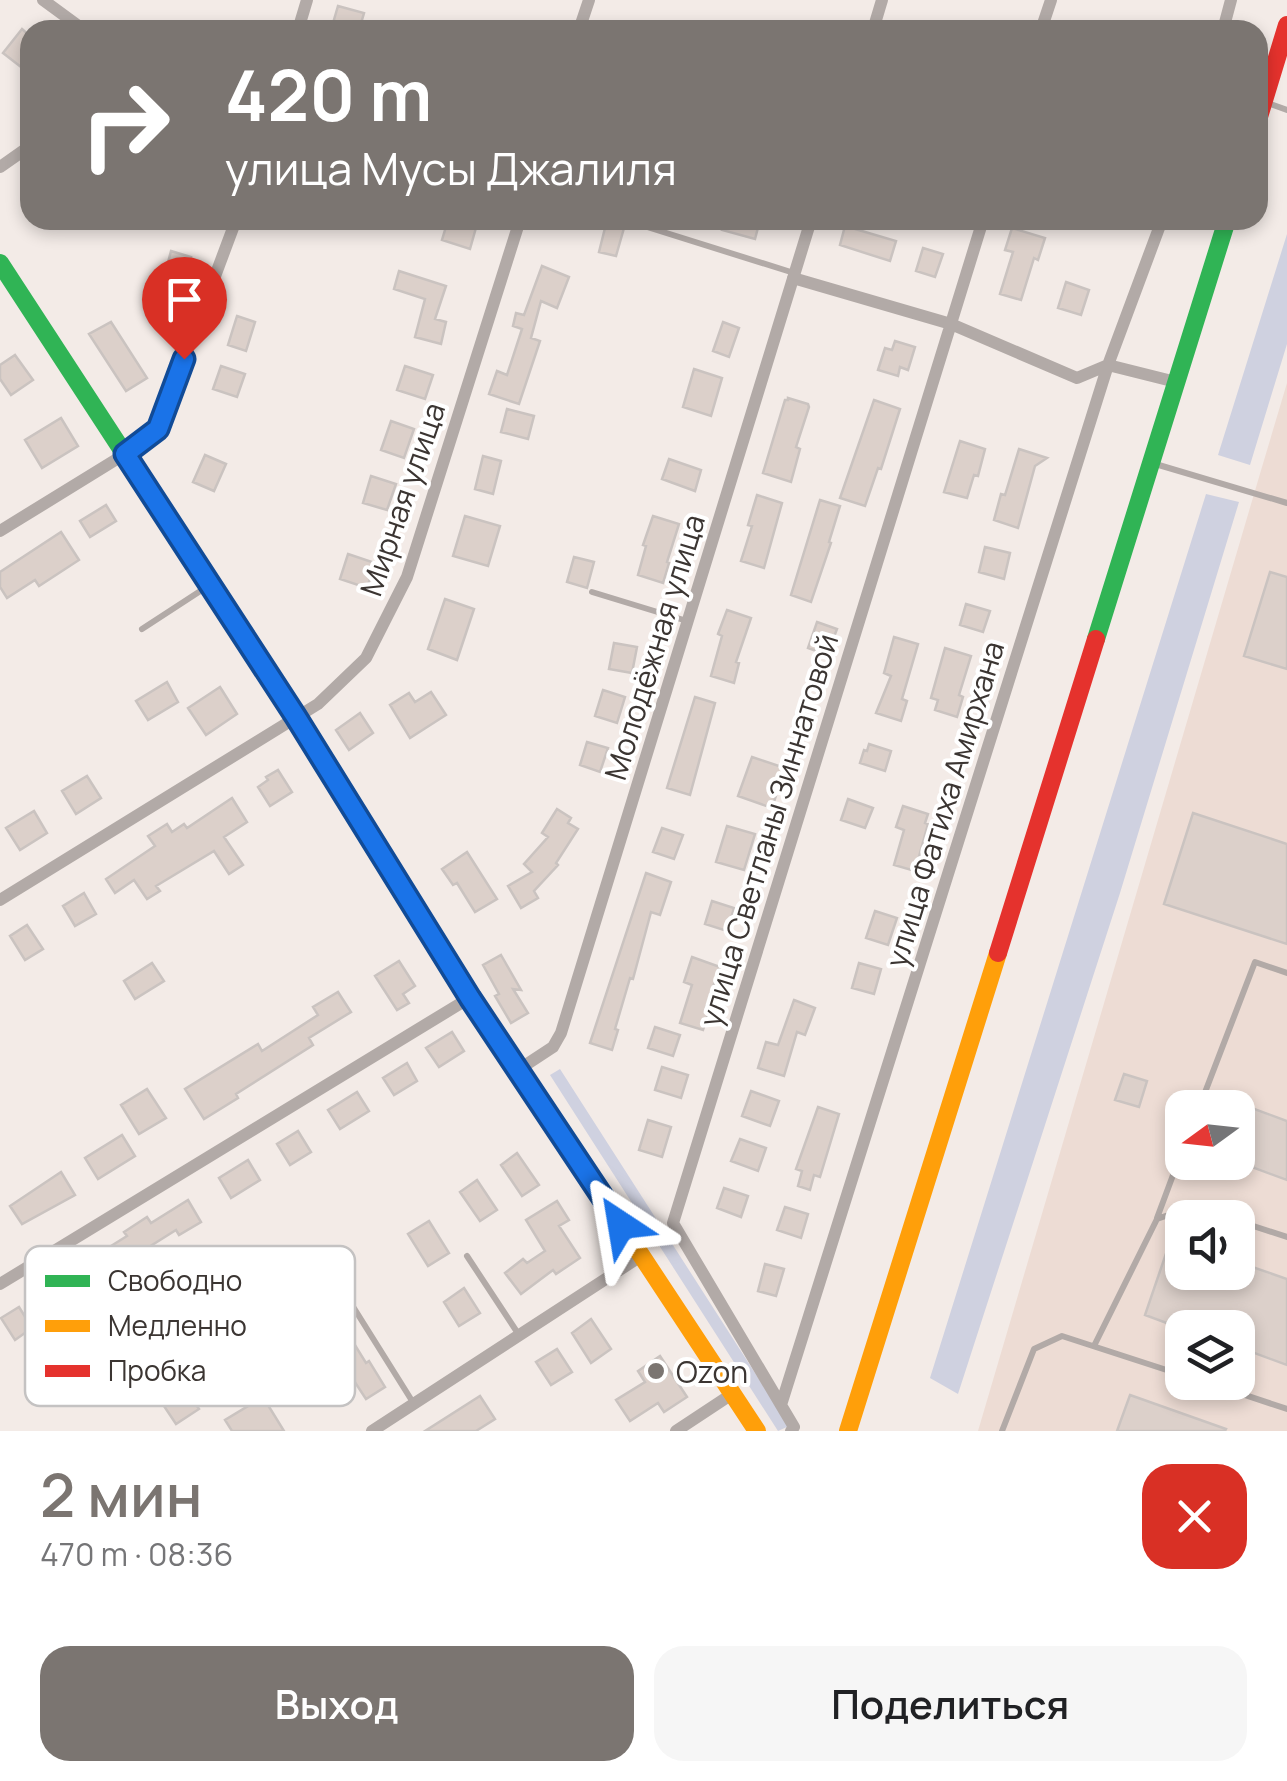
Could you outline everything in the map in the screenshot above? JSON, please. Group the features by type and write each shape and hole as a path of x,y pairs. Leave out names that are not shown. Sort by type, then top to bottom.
{"street":[{"path":"43,0 70,20"},
{"path":"1268,86 1287,25"},
{"path":"0,531 125,454 158,429 232,230"},
{"name":"Мирная улица","path":"0,900 318,704 366,658 407,577 517,230"},
{"name":"Молодёжная улица","path":"518,1070 553,1047 561,1033 809,230"},
{"name":"улица Светланы Зиннатовой","path":"791,1431 794,1427 673,1223 980,230"},
{"name":"улица Фатиха Амирхана","path":"781,1405 1108,365 1158,230"},
{"path":"848,1431 1223,230"},
{"path":"0,263 296,717 470,998 757,1431"},
{"path":"794,275 950,324 1077,378 1108,365 1176,382"},
{"path":"62,1246 470,998"},
{"path":"372,1431 641,1256"},
{"path":"0,1284 25,1269"},
{"path":"676,1431 732,1394"},
{"path":"738,1431 745,1412"}],"lane":[{"path":"656,230 794,275"},
{"path":"1151,463 1287,503"},
{"path":"142,628 210,585"},
{"path":"592,592 688,621"},
{"path":"1206,1090 1255,962 1287,972"},
{"path":"1094,1346 1171,1180"},
{"path":"1156,1219 1165,1216"},
{"path":"1255,1227 1287,1237"},
{"path":"467,1256 519,1335"},
{"path":"355,1311 414,1404"},
{"path":"1002,1431 1034,1350 1062,1336 1165,1369"},
{"path":"1255,1398 1287,1409"}],"shaded area":[{"path":"1287,234 1287,344 1250,465 1218,455"},
{"path":"1287,383 1287,1431 978,1431"},
{"path":"1206,494 1239,502 1120,893 958,1394 930,1378"},
{"path":"560,1069 789,1426 778,1431 550,1075"}],"building":[{"path":"338,6 364,13 362,20 334,20"},
{"path":"20,32 20,66 3,53"},
{"path":"445,230 475,230 470,249 442,240"},
{"path":"604,230 623,230 616,256 599,252"},
{"path":"722,230 757,230 755,239"},
{"path":"844,230 859,230 896,241 890,261 840,245"},
{"path":"1011,230 1045,238 1038,260 1034,258 1021,300 1000,294 1013,252 1005,250"},
{"path":"923,248 943,254 935,277 916,271"},
{"path":"171,251 191,257 186,272 181,270 173,298 152,291 159,268 166,270"},
{"path":"542,266 569,277 557,308 541,301 531,338 540,341 519,404 489,394 497,371 507,375 522,329 513,326 516,313 524,315"},
{"path":"399,271 446,286 435,319 446,322 441,344 415,337 425,299 394,289"},
{"path":"1066,282 1089,290 1081,315 1058,308"},
{"path":"237,316 255,322 246,351 228,345"},
{"path":"111,322 147,378 126,391 89,334"},
{"path":"723,322 739,328 729,357 713,351"},
{"path":"895,341 915,347 908,370 900,367 898,376 878,370 885,348 892,350"},
{"path":"15,355 33,380 11,395 0,379 0,365"},
{"path":"221,366 245,374 237,397 213,389"},
{"path":"405,366 433,375 425,399 397,390"},
{"path":"694,369 722,378 711,416 683,407"},
{"path":"788,398 809,407 796,447 800,449 791,482 763,473"},
{"path":"874,400 900,409 865,506 840,498"},
{"path":"507,409 534,416 528,439 501,432"},
{"path":"61,418 78,446 42,468 25,440"},
{"path":"391,421 414,429 404,458 381,450"},
{"path":"960,441 985,449 967,498 944,492"},
{"path":"1019,449 1047,458 1035,466 1018,528 994,520"},
{"path":"205,455 226,464 214,491 193,482"},
{"path":"483,456 501,461 493,494 475,489"},
{"path":"669,459 701,470 695,491 662,479"},
{"path":"371,476 396,484 387,510 363,503"},
{"path":"757,495 782,503 764,568 741,561"},
{"path":"820,500 840,506 811,602 791,595"},
{"path":"106,505 116,521 90,537 80,521"},
{"path":"465,516 500,526 488,566 453,556"},
{"path":"653,516 679,524 663,583 638,575"},
{"path":"61,532 79,560 39,586 35,580 7,598 0,587 0,572"},
{"path":"985,547 1010,553 1004,579 979,572"},
{"path":"348,554 375,563 367,588 340,579"},
{"path":"574,557 594,562 587,588 567,582"},
{"path":"1270,572 1287,577 1287,669 1244,656"},
{"path":"445,599 474,609 457,660 428,649"},
{"path":"966,604 990,611 983,632 960,625"},
{"path":"727,610 751,618 736,662 739,663 734,683 711,676 722,636 718,634"},
{"path":"817,622 837,629 827,655 808,648"},
{"path":"894,637 918,644 902,699 907,701 901,721 876,713 891,676 884,673"},
{"path":"614,643 637,647 632,673 609,669"},
{"path":"945,648 971,656 957,717 935,710 938,700 931,698"},
{"path":"167,682 178,702 148,720 136,701"},
{"path":"220,687 237,714 206,735 188,708"},
{"path":"603,690 625,697 617,723 595,716"},
{"path":"431,692 446,715 410,738 390,705 409,693 415,702"},
{"path":"695,697 715,703 690,795 667,788"},
{"path":"360,713 373,733 349,750 336,730"},
{"path":"587,742 608,748 600,772 580,765"},
{"path":"869,744 891,751 885,771 860,763"},
{"path":"752,757 785,768 772,808 738,796"},
{"path":"278,770 292,792 270,806 258,787"},
{"path":"87,776 101,798 76,814 62,791"},
{"path":"232,798 247,822 224,837 243,865 229,874 214,851 156,886 160,891 147,899 134,880 115,893 106,879 155,846 148,836 167,824 172,832 184,824 187,828"},
{"path":"848,799 873,808 865,828 841,820"},
{"path":"903,806 928,814 915,871 894,865 904,830 896,827"},
{"path":"557,809 571,818 568,823 578,829 558,865 534,891 538,898 521,908 508,886 532,872 524,864 548,837 542,833"},
{"path":"34,811 47,833 20,850 6,828"},
{"path":"1193,813 1287,844 1287,944 1164,904"},
{"path":"727,826 755,834 744,870 716,862"},
{"path":"662,828 683,835 674,859 653,852"},
{"path":"467,852 497,899 475,912 457,883 453,885 442,869"},
{"path":"646,873 671,882 660,915 651,912 612,1050 590,1043"},
{"path":"84,893 96,914 75,926 63,906"},
{"path":"712,901 734,908 727,931 705,924"},
{"path":"875,911 897,918 888,945 866,938"},
{"path":"27,925 43,949 25,960 10,936"},
{"path":"501,955 521,990 513,989 528,1013 511,1023 483,965"},
{"path":"692,957 720,967 705,1010 709,1011 703,1030 680,1023 692,985 684,982"},
{"path":"399,961 415,986 403,994 409,1003 397,1010 375,976"},
{"path":"152,963 164,981 135,999 124,981"},
{"path":"859,963 881,969 874,994 852,988"},
{"path":"338,992 351,1012 309,1038 313,1045 204,1119 185,1089 258,1044 262,1051 318,1015 313,1007"},
{"path":"794,1000 815,1008 805,1035 797,1032 784,1076 758,1068 766,1042 778,1045"},
{"path":"655,1027 680,1035 673,1056 648,1048"},
{"path":"452,1032 464,1051 439,1067 426,1048"},
{"path":"407,1063 417,1081 394,1095 383,1078"},
{"path":"662,1067 688,1075 681,1098 655,1090"},
{"path":"1124,1074 1147,1081 1139,1107 1115,1100"},
{"path":"147,1089 166,1118 139,1134 121,1105"},
{"path":"751,1091 779,1101 770,1126 742,1116"},
{"path":"357,1092 369,1111 340,1129 328,1110"},
{"path":"818,1107 839,1114 820,1177 814,1175 810,1190 798,1186 802,1171 796,1169"},
{"path":"1255,1109 1287,1121 1287,1180 1255,1168"},
{"path":"648,1120 671,1127 662,1157 639,1150"},
{"path":"298,1131 311,1152 290,1165 277,1144"},
{"path":"122,1135 135,1156 98,1179 85,1158"},
{"path":"740,1139 766,1148 758,1171 731,1161"},
{"path":"517,1153 539,1185 522,1196 501,1165"},
{"path":"248,1160 260,1180 231,1198 219,1178"},
{"path":"61,1172 75,1195 22,1224 10,1206"},
{"path":"477,1180 497,1210 480,1221 460,1192"},
{"path":"724,1188 748,1196 741,1217 717,1208"},
{"path":"188,1200 201,1222 179,1235 176,1230 151,1246 111,1246 147,1217 151,1223"},
{"path":"557,1201 569,1220 559,1226 580,1258 556,1274 553,1270 521,1294 505,1273 523,1259 527,1263 545,1251 526,1220"},
{"path":"785,1207 808,1214 801,1238 777,1230"},
{"path":"429,1221 449,1253 428,1266 408,1234"},
{"path":"1165,1257 1165,1290 1255,1290 1255,1268 1287,1279 1287,1365 1255,1353 1255,1310 1165,1310 1165,1322 1145,1315"},
{"path":"765,1264 784,1269 776,1296 758,1291"},
{"path":"464,1288 480,1313 459,1326 444,1302"},
{"path":"19,1307 25,1317 25,1333 15,1340 1,1318"},
{"path":"591,1319 611,1349 591,1363 572,1333"},
{"path":"355,1345 385,1387 366,1399 355,1382"},
{"path":"557,1349 572,1372 551,1385 536,1362"},
{"path":"660,1356 687,1397 664,1412 658,1403 630,1421 616,1400 645,1382 638,1371"},
{"path":"1130,1395 1226,1429 1117,1431"},
{"path":"480,1396 495,1419 476,1431 425,1431"},
{"path":"164,1406 197,1406 199,1409 176,1424"},
{"path":"248,1406 269,1406 284,1431 232,1431 225,1420"}],"traffic: fast":[{"path":"1096,639 1224,230"},
{"path":"0,263 296,717 396,878"}],"traffic: slow":[{"path":"396,878 757,1431"},
{"path":"848,1431 998,953"}],"traffic: jam":[{"path":"1268,87 1287,25"},
{"path":"998,953 1096,639"}],"place":[{"name":"Ozon","path":"656,1371"}],"route":[{"path":"184,359 158,429 125,454 296,717 470,998 621,1225"}]}
